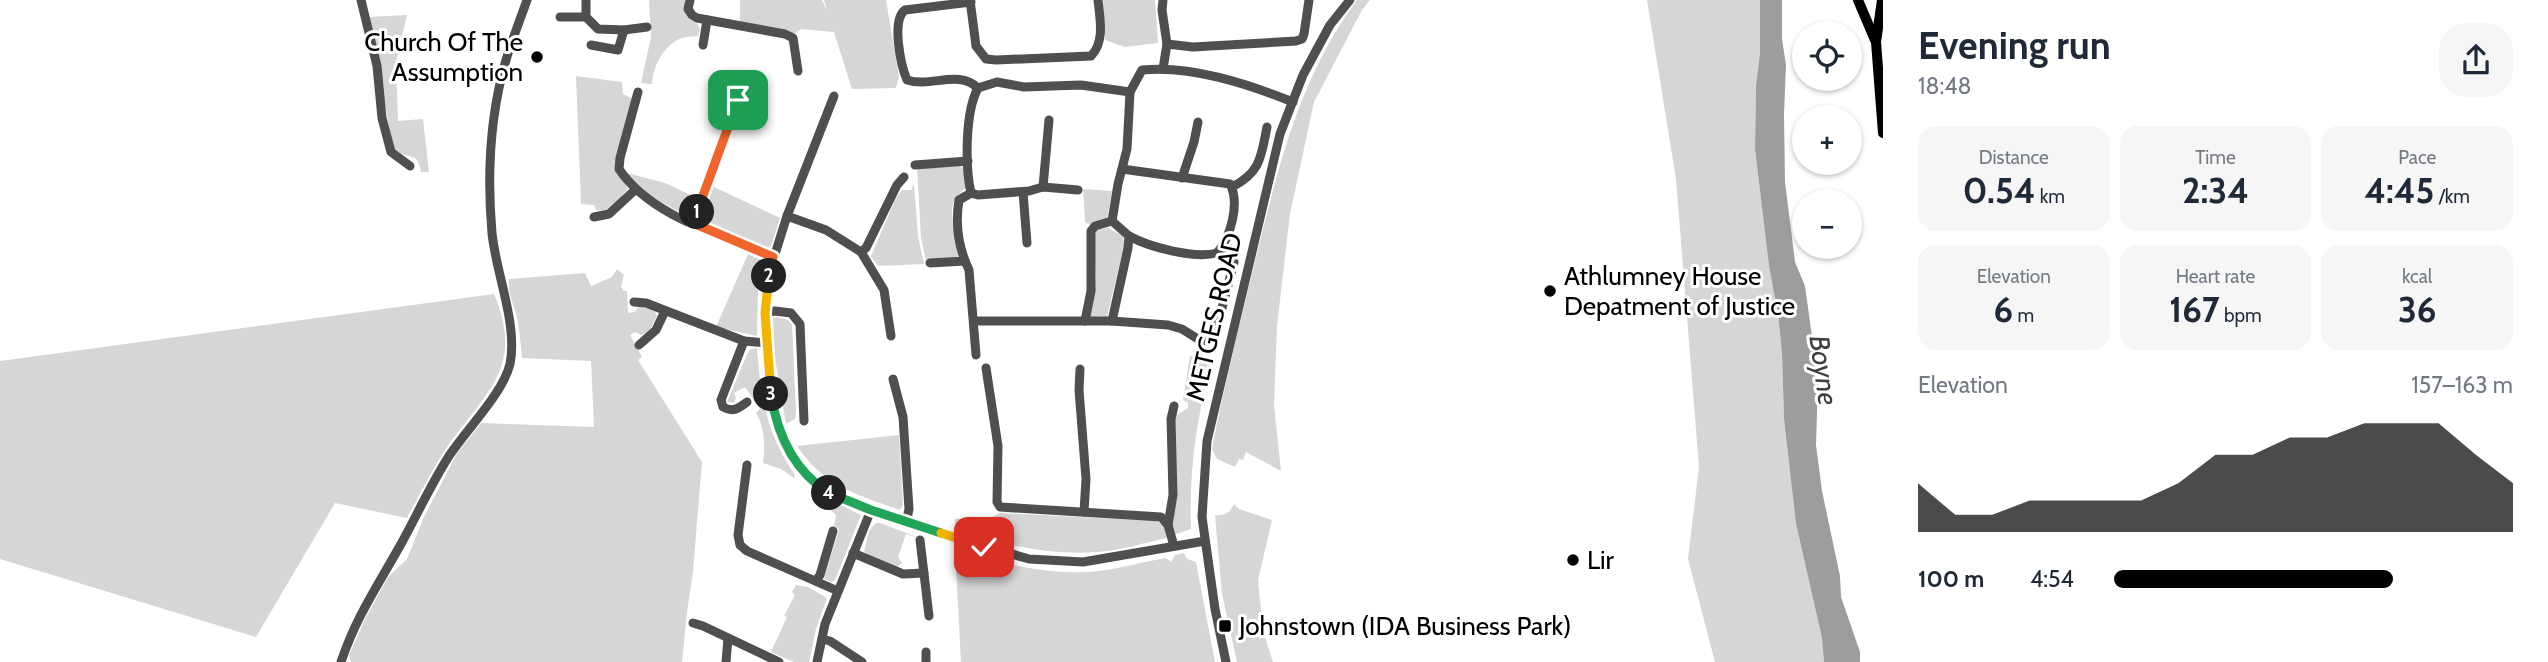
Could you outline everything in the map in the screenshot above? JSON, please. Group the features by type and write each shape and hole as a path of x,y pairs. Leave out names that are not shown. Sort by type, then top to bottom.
{"main road":[{"path":"1858,0 1876,42"},
{"path":"1882,0 1876,42 1883,133"}],"street":[{"path":"361,0 377,66 382,118 391,152 410,166"},
{"path":"341,662 361,611 448,458 497,393 510,362 510,328 492,234 491,146 505,64 527,0"},
{"path":"586,0 586,17"},
{"path":"690,0 688,9 692,15 793,37 798,71"},
{"path":"978,88 966,80 915,83 908,80 903,69 898,22 901,13 905,10 970,1 976,46 986,59 1091,56 1098,49 1100,38 1098,0"},
{"path":"1163,0 1167,44 1163,69"},
{"path":"1167,44 1192,47 1296,41 1302,39 1304,34 1309,0"},
{"name":"METGES ROAD","path":"1226,662 1215,609 1202,517 1207,441 1280,134 1304,75 1330,25 1350,0"},
{"path":"560,16 586,17 598,29 647,27"},
{"path":"703,45 707,20"},
{"path":"591,45 618,50 624,30"},
{"path":"1112,221 1127,149 1130,92 1142,70 1163,69 1193,73 1249,86 1293,102"},
{"path":"971,193 968,161 973,97 978,88 997,82 1024,87 1081,85 1130,92"},
{"path":"638,92 620,158 620,169 635,190 671,214 773,257"},
{"path":"834,96 773,257 765,313 769,385 775,417 792,456 807,475 826,491 871,510 1029,559 1083,562 1205,541"},
{"path":"693,223 738,100"},
{"path":"1043,187 1049,120"},
{"path":"1182,178 1198,122"},
{"path":"1232,187 1252,175 1256,169 1267,127"},
{"path":"915,164 968,161"},
{"path":"1112,221 1129,236 1145,245 1210,255 1217,253 1222,247 1234,210 1234,192 1230,184 1122,169"},
{"path":"861,252 866,248 897,184 904,177"},
{"path":"976,355 969,270 960,240 957,210 959,200 971,193 978,195 1023,192 1043,187 1079,190"},
{"path":"594,217 608,214 635,190"},
{"path":"1023,192 1027,243"},
{"path":"787,216 826,230 861,252 884,290 891,337"},
{"path":"1085,321 1091,292 1091,231 1095,226 1112,221"},
{"path":"1112,321 1129,236"},
{"path":"975,321 1112,321 1168,325 1182,329 1201,341 1209,340 1216,331 1234,262 1222,247"},
{"path":"930,263 965,261"},
{"path":"634,302 646,303 744,341 766,343"},
{"path":"639,345 656,330 665,311"},
{"path":"765,313 791,313 800,324 804,421"},
{"path":"744,341 720,400 723,407 730,410 735,410 747,402"},
{"path":"986,368 998,446 997,502 1000,508 1161,517 1168,525 1174,546"},
{"path":"1080,369 1079,390 1086,479 1084,512"},
{"path":"893,379 903,417 909,509 906,523"},
{"path":"1168,525 1173,495 1171,419 1174,406"},
{"path":"747,464 738,535 740,545 747,551 838,591"},
{"path":"817,662 825,624 871,510"},
{"path":"816,581 833,531"},
{"path":"920,540 929,616"},
{"path":"853,553 904,574 924,573"},
{"path":"693,623 779,662"},
{"path":"726,662 728,638"},
{"path":"822,639 830,641 862,662"}],"shaded area":[{"path":"649,0 685,0 685,12 700,29 698,36 682,38 665,50 657,63 652,84 641,83 651,37"},
{"path":"740,0 822,0 827,11 824,0 886,0 899,77 896,88 852,89 834,32 801,29 794,34 788,30 740,22"},
{"path":"1103,0 1155,0 1158,43 1125,47 1105,40"},
{"path":"1357,0 1370,0 1362,10 1314,102 1290,214 1277,326 1274,404 1281,471 1246,452 1243,460 1239,459 1235,467 1217,459 1212,449 1232,355 1273,191 1305,93 1337,30"},
{"path":"1647,0 1760,0 1755,149 1769,266 1778,314 1784,419 1796,524 1822,638 1824,662 1715,662 1688,559 1699,467 1676,179"},
{"path":"1760,0 1782,0 1782,39 1786,65 1785,182 1792,259 1795,259 1805,286 1818,380 1816,445 1822,491 1840,576 1841,597 1860,652 1860,662 1824,662 1822,638 1796,524 1784,419 1778,314 1769,266 1755,149 1756,85 1760,53"},
{"path":"407,15 396,62 398,121 423,119 429,172 421,172 417,160 393,148 369,17"},
{"path":"576,76 622,82 623,94 632,98 633,106 616,170 628,189 606,209 596,210 594,205 581,204"},
{"path":"917,166 964,168 966,188 957,196 952,208 959,254 955,259 926,261 921,238"},
{"path":"627,173 665,183 697,198 691,214 685,215 646,194"},
{"path":"914,184 918,236 924,264 878,266 871,256 895,200 902,190 911,190"},
{"path":"710,185 780,218 771,246 767,250 702,222 699,216"},
{"path":"1083,189 1112,191 1107,219 1091,225 1085,222"},
{"path":"1108,228 1123,236 1124,245 1107,317 1090,317 1096,277 1094,234 1096,230"},
{"path":"748,254 763,261 758,289 757,336 716,327"},
{"path":"617,269 624,275 621,287 627,291 628,313 635,312 639,305 655,312 657,316 649,332 641,335 635,332 630,335 642,357 638,360 702,462 682,662 351,662 349,655 365,619 388,577 407,559 423,519 456,455 481,423 594,427 591,361 522,358 509,279 585,273 591,286 612,277"},
{"path":"494,294 505,341 503,360 497,377 447,447 407,518 335,503 256,637 0,559 0,361"},
{"path":"773,318 788,320 792,325 796,412 795,419 786,424 774,352"},
{"path":"757,348 771,430 795,475 794,478 781,469 763,463 764,437 756,413 760,409 745,387 734,393 734,403 727,402 748,352"},
{"path":"1190,356 1210,361 1210,366 1194,447 1191,529 1173,535 1171,524 1177,486 1175,416 1188,408 1188,403 1183,400"},
{"path":"899,435 903,505 900,510 856,494 830,480 807,460 797,446"},
{"path":"826,498 861,515 835,580 831,582 824,579 839,529 834,526 836,515 824,504"},
{"path":"1234,504 1239,509 1272,520 1258,580 1263,631 1273,662 1237,662 1222,594 1215,515 1227,513"},
{"path":"1000,513 1157,521 1164,527 1167,538 1107,551 1080,553 1008,544 955,529 955,519 992,517"},
{"path":"876,523 928,541 906,534 898,557 902,563 896,568 864,552 869,531"},
{"path":"955,550 1020,566 1070,572 1107,570 1166,558 1171,562 1175,555 1184,553 1187,559 1196,562 1215,662 961,662"},
{"path":"796,585 808,587 827,598 816,629 809,662 794,662 771,652 787,617 784,616 795,595 792,592"}],"place":[{"name":"Church Of The Assumption","path":"537,57"},
{"name":"Athlumney House Depatment of Justice","path":"1550,291"},
{"name":"Lir","path":"1573,560"},
{"name":"Johnstown (IDA Business Park)","path":"1225,626"}],"route":[{"path":"738,100 693,223 773,257 766,299 766,343 772,403 785,444 807,475 833,495 906,523 984,547"}],"water label":[{"name":"Boyne","path":"1824,370"}]}
